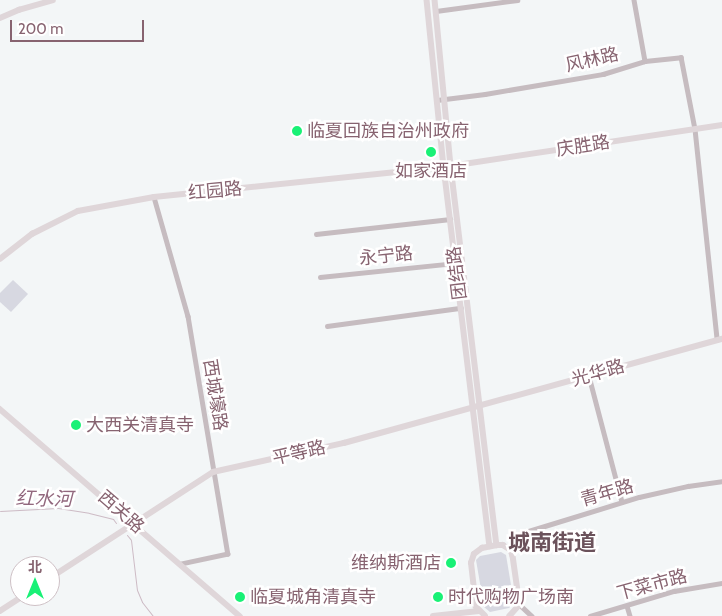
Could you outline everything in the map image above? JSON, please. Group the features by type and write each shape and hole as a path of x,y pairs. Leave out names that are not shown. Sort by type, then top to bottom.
{"main road":[{"path":"0,18 53,0"},
{"name":"团结路","path":"426,0 461,308 497,545"},
{"name":"团结路","path":"436,0 490,546"},
{"name":"庆胜路","path":"444,167 722,125"},
{"name":"红园路","path":"0,259 32,234 78,212 154,197 444,167"},
{"name":"光华路","path":"477,407 720,339"},
{"name":"平等路","path":"60,571 213,472 344,443 477,407"},
{"name":"西关路","path":"0,409 240,616"},
{"path":"481,614 476,607 471,563 474,554 482,548 503,545 511,550 520,605 510,616"},
{"path":"433,616 481,614"}],"street":[{"path":"436,11 517,0"},
{"path":"634,0 645,61"},
{"name":"风林路","path":"437,100 603,74 645,61 681,57 695,130"},
{"path":"695,130 720,339"},
{"name":"西城壕路","path":"154,197 188,316 228,554 181,564"},
{"path":"316,234 450,219"},
{"name":"永宁路","path":"320,277 456,263"},
{"path":"327,326 461,308"},
{"path":"589,376 622,502"},
{"name":"青年路","path":"511,550 522,533 622,502 688,486 722,481"},
{"name":"下菜市路","path":"590,616 674,591 722,583"},
{"path":"520,605 532,616"},
{"path":"627,606 630,616"}],"shaded area":[{"path":"13,280 28,294 11,312 0,302 0,293"},
{"path":"501,552 506,555 514,603 509,608 490,612 484,607 476,560 480,556"}],"waterway":[{"name":"红水河","path":"0,511 58,508 113,519 116,523"},
{"name":"红水河","path":"127,535 131,540 137,590 142,602 153,616"}],"place":[{"name":"临夏回族自治州政府","path":"297,131"},
{"name":"如家酒店","path":"431,152"},
{"name":"大西关清真寺","path":"76,425"},
{"name":"维纳斯酒店","path":"451,563"},
{"name":"临夏城角清真寺","path":"240,597"},
{"name":"时代购物广场南","path":"438,597"}],"district":[{"name":"城南街道","path":"552,543"}]}
